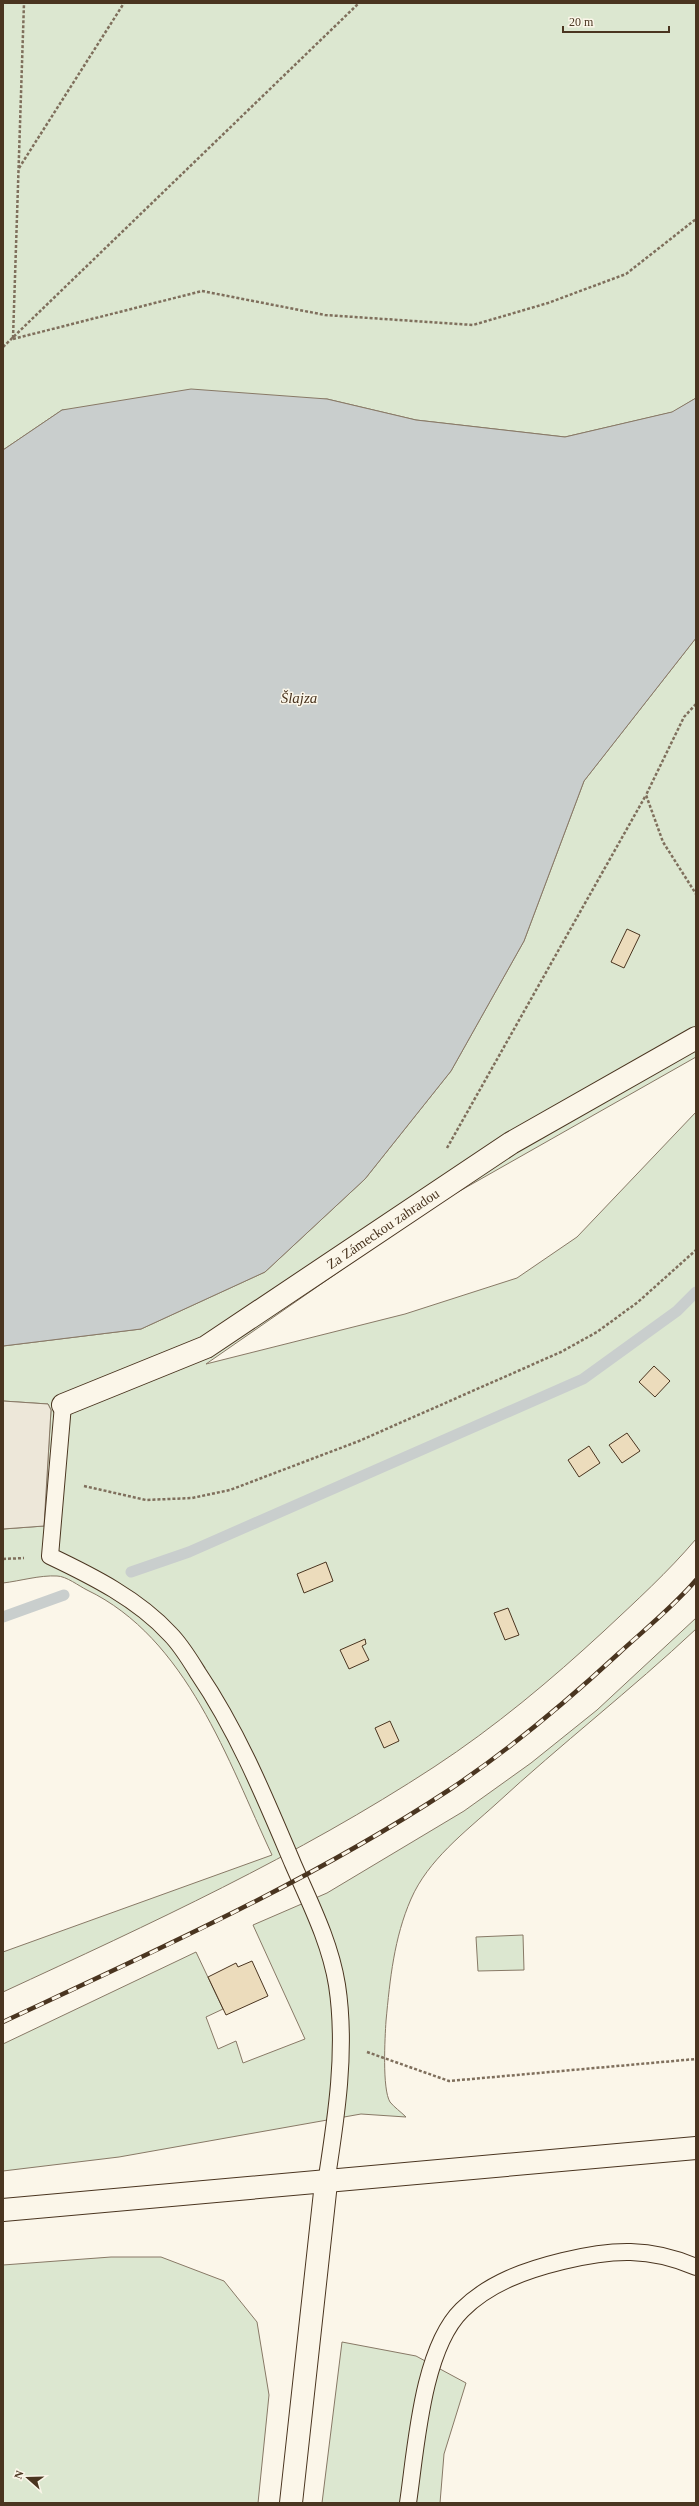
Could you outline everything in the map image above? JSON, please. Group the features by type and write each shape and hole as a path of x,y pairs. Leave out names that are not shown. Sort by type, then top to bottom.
{"main road":[{"name":"Za Zámeckou zahradou","path":"63,1405 206,1347 511,1144 696,1038"},
{"path":"3,2210 326,2183 696,2148"},
{"path":"291,2503 326,2183"}],"lane":[{"path":"63,1405 50,1556 91,1576 134,1603 170,1634 217,1701 243,1752 269,1806 330,1952 337,1985 340,2042 334,2126 326,2183"},
{"path":"408,2503 426,2391 433,2363 447,2331 461,2311 487,2290 509,2278 538,2267 570,2259 642,2251 672,2257 696,2268"}],"path":[{"path":"12,339 24,3"},
{"path":"19,169 124,3"},
{"path":"3,347 359,3"},
{"path":"12,339 202,291 325,315 473,325 548,303 626,274 696,219"},
{"path":"444,1155 646,795 684,717 696,704"},
{"path":"646,795 663,842 696,894"},
{"path":"56,1479 146,1500 192,1498 230,1490 359,1441 561,1352 597,1332 638,1302 696,1250"},
{"path":"340,2042 449,2081 696,2059"}],"green space":[{"path":"3,3 696,3 696,398 673,412 565,437 416,420 327,399 62,410 3,450"},
{"path":"696,638 696,1057 435,1205 206,1364 405,1314 517,1278 577,1237 696,1112 696,1539 652,1586 564,1667 501,1719 457,1752 330,1830 277,1859 113,1941 3,1992 3,1952 272,1855 239,1781 200,1705 178,1670 152,1638 122,1611 61,1576 44,1576 3,1583 3,1529 44,1526 51,1410 48,1404 3,1401 3,1346 141,1329 265,1272 365,1179 451,1071 524,941 584,781"},
{"path":"696,1618 696,1629 448,1847 418,1885 400,1929 391,1974 386,2029 385,2075 387,2095 393,2106 406,2117 361,2114 119,2157 3,2171 3,2044 196,1952 223,2009 206,2017 218,2049 236,2041 243,2063 305,2039 253,1925 327,1893 464,1811 531,1763 597,1710"},
{"path":"523,1935 524,1970 478,1971 476,1937"},
{"path":"111,2257 161,2257 224,2281 257,2322 269,2395 258,2503 3,2503 3,2265"},
{"path":"342,2342 416,2356 466,2383 444,2454 440,2503 322,2503"}],"shaded area":[{"path":"3,1401 48,1404 51,1410 44,1526 3,1529"}],"water":[{"name":"Šlajza","path":"191,389 327,399 416,420 565,437 672,412 696,398 696,638 584,781 524,941 451,1071 365,1179 265,1272 141,1329 3,1346 3,450 62,410"}],"building":[{"path":"627,929 640,935 624,968 611,962"},
{"path":"654,1366 670,1381 655,1397 639,1382"},
{"path":"627,1433 640,1451 622,1463 609,1445"},
{"path":"589,1446 600,1463 579,1477 568,1460"},
{"path":"326,1562 333,1581 304,1593 297,1574"},
{"path":"508,1608 519,1635 505,1640 494,1613"},
{"path":"365,1639 366,1644 362,1646 369,1660 349,1669 340,1650"},
{"path":"390,1721 399,1741 384,1748 375,1728"},
{"path":"252,1961 268,1996 226,2015 208,1977 236,1963 238,1967"}],"waterway":[{"path":"131,1572 189,1552 583,1379 677,1311 696,1292"},
{"path":"3,1617 64,1595"}],"railway":[{"path":"3,2022 174,1942 286,1885 342,1855 449,1790 493,1759 557,1708 678,1600 696,1580"}]}
